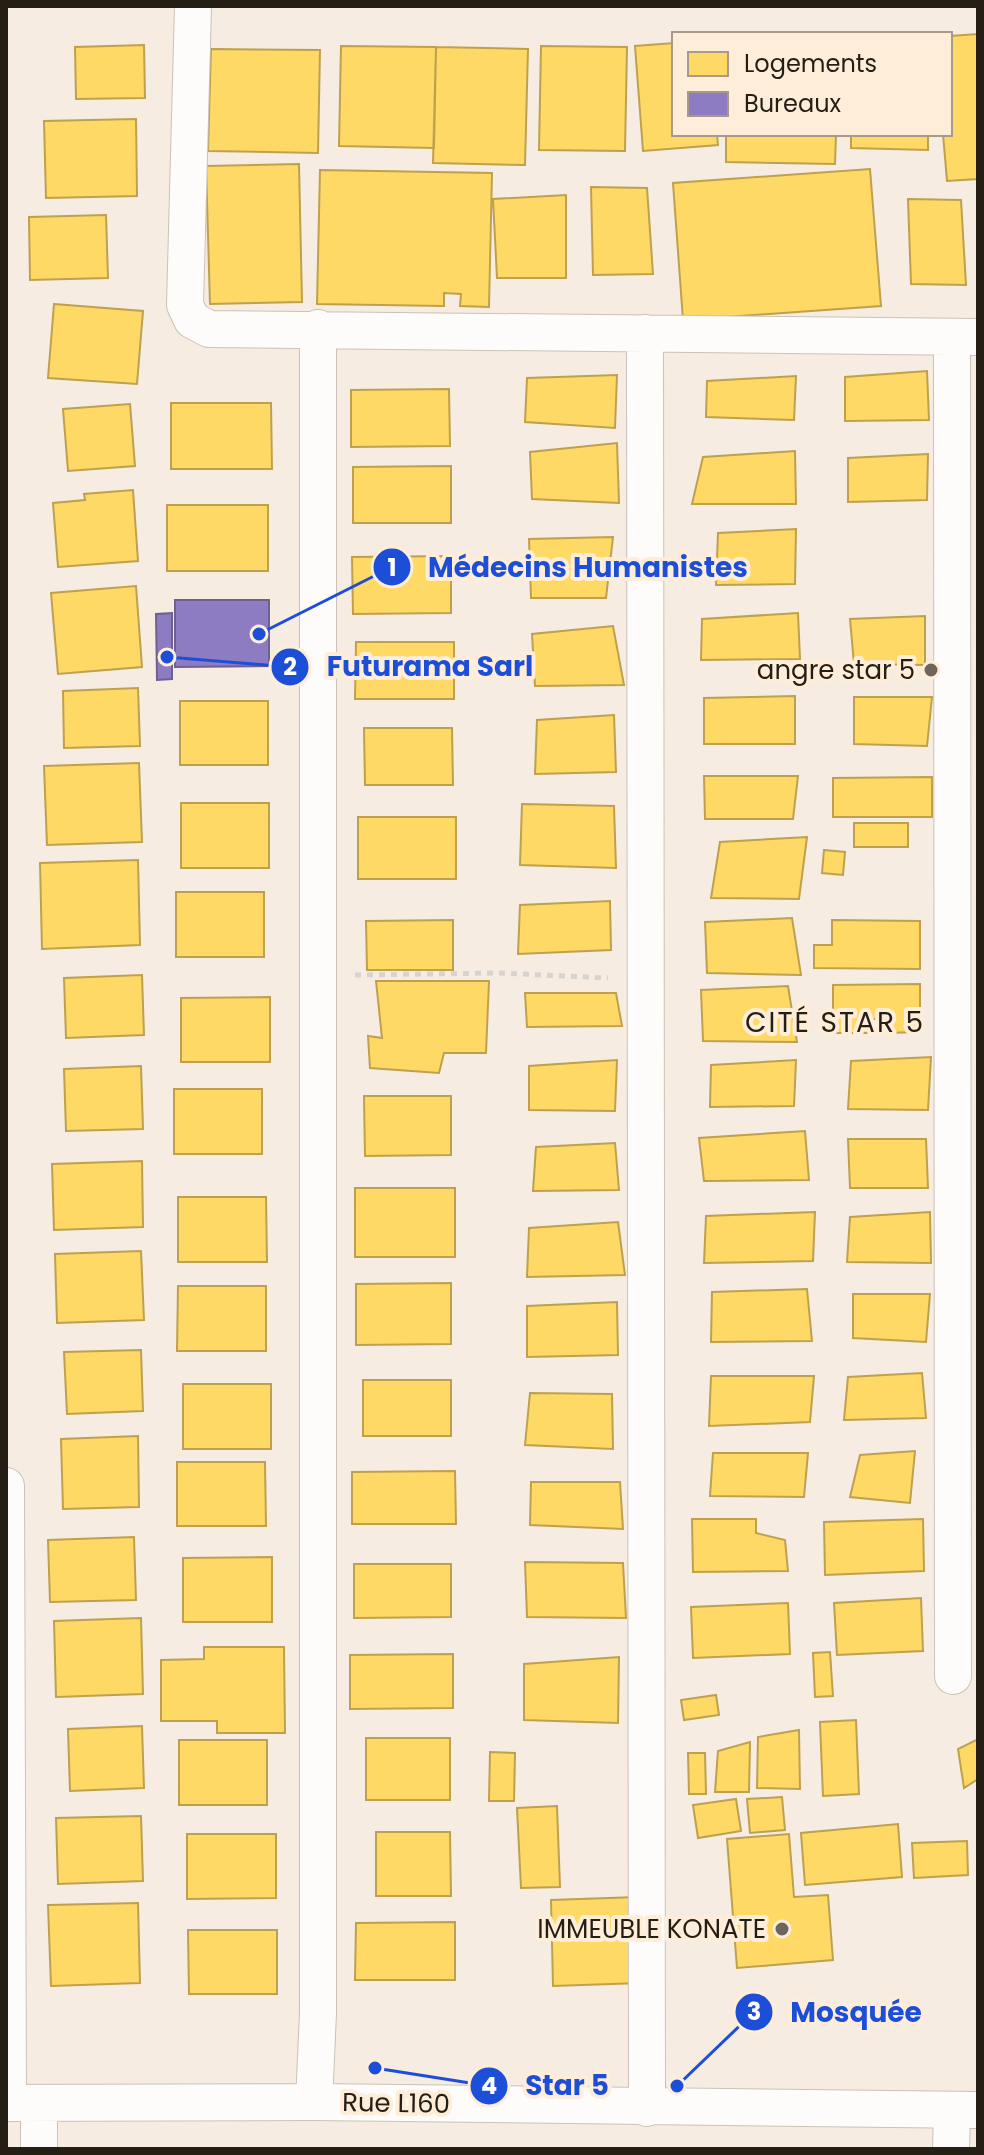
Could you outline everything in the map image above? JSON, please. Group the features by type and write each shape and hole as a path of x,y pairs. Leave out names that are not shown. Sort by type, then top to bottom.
{"street":[{"path":"193,6 185,305 192,320 209,329 965,337 953,1676"},
{"path":"314,2102 318,2013 318,328"},
{"path":"645,333 647,2108"},
{"path":"6,1486 18,2103 39,2149"},
{"name":"Rue L160","path":"18,2103 314,2102 965,2110"},
{"path":"951,2149 965,2110"}],"path":[{"path":"318,976 499,973 645,979"}],"building: Logements":[{"path":"978,34 978,179 947,181 943,136 952,136 952,36"},
{"path":"672,43 672,136 717,136 718,145 643,151 635,46"},
{"path":"144,45 145,98 76,99 75,47"},
{"path":"341,46 436,47 434,148 339,146"},
{"path":"541,46 627,47 625,151 539,150"},
{"path":"436,47 528,49 525,165 433,163"},
{"path":"211,49 320,50 318,153 208,151"},
{"path":"136,119 137,196 46,198 44,121"},
{"path":"726,136 836,136 835,164 726,162"},
{"path":"851,136 928,136 928,150 851,148"},
{"path":"299,164 302,302 210,304 206,166"},
{"path":"870,169 881,306 683,320 673,183"},
{"path":"320,170 492,173 489,307 460,306 461,294 444,293 444,306 317,304"},
{"path":"591,187 647,188 653,274 593,275"},
{"path":"566,195 566,278 497,278 493,199"},
{"path":"908,199 961,200 966,285 911,284"},
{"path":"106,215 108,278 30,280 29,217"},
{"path":"54,304 143,311 137,384 48,378"},
{"path":"927,371 929,420 845,421 845,377"},
{"path":"617,375 615,428 525,422 527,378"},
{"path":"796,376 794,420 706,417 707,381"},
{"path":"449,389 450,446 351,447 351,390"},
{"path":"171,403 271,403 272,469 171,469"},
{"path":"130,404 135,466 68,471 63,409"},
{"path":"617,443 619,503 532,499 530,452"},
{"path":"795,451 796,504 692,504 703,457"},
{"path":"928,454 927,500 848,502 848,458"},
{"path":"451,466 451,523 353,523 353,467"},
{"path":"133,490 138,561 58,567 53,503 85,500 84,494"},
{"path":"167,505 268,505 268,571 167,571"},
{"path":"796,529 795,584 716,585 718,533"},
{"path":"613,537 606,598 531,598 529,539"},
{"path":"451,556 451,613 353,614 352,557"},
{"path":"136,586 142,667 58,674 51,593"},
{"path":"798,613 800,659 701,660 702,619"},
{"path":"925,616 925,665 854,664 850,619"},
{"path":"613,626 624,685 535,686 532,634"},
{"path":"356,642 454,642 454,699 355,699"},
{"path":"138,688 140,746 64,748 63,691"},
{"path":"795,696 795,744 704,744 704,698"},
{"path":"854,697 932,697 927,746 854,744"},
{"path":"180,701 268,701 268,765 180,765"},
{"path":"614,715 616,772 535,774 537,720"},
{"path":"364,728 452,728 453,785 365,785"},
{"path":"139,763 142,842 47,845 44,766"},
{"path":"704,776 798,776 793,819 705,819"},
{"path":"932,777 932,817 833,817 833,778"},
{"path":"181,803 269,803 269,868 181,868"},
{"path":"522,804 614,806 616,868 520,865"},
{"path":"358,817 456,817 456,879 358,879"},
{"path":"854,823 908,823 908,847 854,847"},
{"path":"807,837 799,899 711,898 720,842"},
{"path":"824,850 845,852 843,875 822,873"},
{"path":"138,860 140,945 42,949 40,863"},
{"path":"176,892 264,892 264,957 176,957"},
{"path":"610,901 611,950 518,954 520,905"},
{"path":"792,918 801,975 707,973 705,922"},
{"path":"453,920 453,970 367,970 366,921"},
{"path":"832,920 920,921 920,969 814,968 814,945 832,945"},
{"path":"142,975 144,1035 66,1038 64,978"},
{"path":"376,981 489,981 486,1053 444,1053 439,1073 370,1068 368,1036 382,1038"},
{"path":"920,984 920,1032 884,1033 884,1019 867,1019 868,1033 833,1033 833,985"},
{"path":"788,986 797,1042 703,1041 701,990"},
{"path":"525,993 616,993 622,1026 527,1027"},
{"path":"270,997 270,1062 181,1062 181,998"},
{"path":"931,1057 928,1110 848,1109 851,1061"},
{"path":"617,1060 615,1111 529,1110 529,1066"},
{"path":"796,1060 794,1106 710,1107 711,1065"},
{"path":"141,1066 143,1129 66,1131 64,1069"},
{"path":"174,1089 262,1089 262,1154 174,1154"},
{"path":"364,1096 451,1096 451,1155 365,1156"},
{"path":"805,1131 809,1180 704,1181 699,1138"},
{"path":"848,1139 926,1139 928,1188 850,1188"},
{"path":"615,1143 619,1190 533,1191 536,1147"},
{"path":"142,1161 143,1227 54,1230 52,1164"},
{"path":"355,1188 455,1188 455,1257 355,1257"},
{"path":"178,1197 266,1197 267,1262 178,1262"},
{"path":"815,1212 813,1261 704,1263 706,1216"},
{"path":"930,1212 931,1263 847,1262 850,1217"},
{"path":"618,1222 625,1275 527,1277 529,1228"},
{"path":"141,1251 144,1320 57,1323 55,1254"},
{"path":"451,1283 451,1344 356,1345 356,1284"},
{"path":"178,1286 266,1286 266,1351 177,1351"},
{"path":"807,1289 812,1341 711,1342 712,1292"},
{"path":"853,1294 930,1294 926,1342 853,1338"},
{"path":"617,1302 618,1355 527,1357 527,1306"},
{"path":"141,1350 143,1411 67,1414 64,1352"},
{"path":"922,1373 926,1418 844,1420 848,1377"},
{"path":"711,1376 814,1376 810,1422 709,1426"},
{"path":"363,1380 451,1380 451,1436 363,1436"},
{"path":"183,1384 271,1384 271,1449 183,1449"},
{"path":"530,1393 612,1394 613,1449 525,1445"},
{"path":"138,1436 139,1507 63,1509 61,1439"},
{"path":"915,1451 910,1503 850,1497 860,1455"},
{"path":"713,1453 808,1453 804,1497 710,1496"},
{"path":"177,1462 265,1462 266,1526 177,1526"},
{"path":"455,1471 456,1524 352,1524 352,1472"},
{"path":"531,1482 620,1482 623,1529 530,1525"},
{"path":"692,1519 756,1519 756,1533 785,1540 788,1571 693,1572"},
{"path":"923,1519 924,1571 825,1575 824,1522"},
{"path":"134,1537 136,1600 50,1602 48,1540"},
{"path":"272,1557 272,1622 183,1622 183,1558"},
{"path":"525,1562 623,1563 626,1618 527,1617"},
{"path":"354,1564 451,1564 451,1617 354,1618"},
{"path":"921,1598 923,1651 837,1655 834,1603"},
{"path":"788,1603 790,1654 693,1658 691,1607"},
{"path":"141,1618 143,1694 56,1697 54,1621"},
{"path":"204,1647 284,1647 285,1733 217,1733 217,1721 161,1721 161,1660 204,1659"},
{"path":"830,1652 833,1696 815,1697 813,1653"},
{"path":"453,1654 453,1708 350,1709 350,1655"},
{"path":"619,1657 618,1723 524,1720 524,1664"},
{"path":"716,1695 719,1715 684,1720 681,1700"},
{"path":"856,1720 859,1794 823,1796 820,1722"},
{"path":"142,1726 144,1788 70,1791 68,1729"},
{"path":"799,1730 800,1789 757,1788 758,1737"},
{"path":"366,1738 450,1738 450,1800 366,1800"},
{"path":"978,1739 978,1779 964,1788 958,1749"},
{"path":"179,1740 267,1740 267,1805 179,1805"},
{"path":"750,1742 749,1792 715,1792 718,1751"},
{"path":"490,1752 515,1753 514,1801 489,1801"},
{"path":"688,1753 705,1753 706,1794 689,1794"},
{"path":"782,1797 785,1830 750,1833 747,1799"},
{"path":"736,1799 741,1831 698,1838 693,1805"},
{"path":"557,1806 560,1887 521,1888 517,1808"},
{"path":"141,1816 143,1881 58,1884 56,1818"},
{"path":"898,1824 902,1877 805,1885 801,1833"},
{"path":"376,1832 450,1832 451,1896 376,1896"},
{"path":"187,1834 276,1834 276,1898 187,1899"},
{"name":"IMMEUBLE KONATE","path":"789,1834 794,1897 828,1895 833,1960 737,1968 727,1839"},
{"path":"967,1841 968,1875 914,1878 912,1843"},
{"path":"638,1897 641,1983 553,1986 551,1900"},
{"path":"138,1903 140,1983 51,1986 48,1905"},
{"path":"455,1922 455,1980 355,1980 356,1923"},
{"path":"188,1930 277,1930 277,1994 189,1994"}],"building: Bureaux":[{"path":"175,600 269,600 269,666 175,667"},
{"path":"172,613 172,679 157,680 156,614"}],"place":[{"name":"Médecins Humanistes","path":"259,634"},
{"name":"Futurama Sarl","path":"167,657"},
{"name":"angre star 5","path":"931,670"},
{"name":"IMMEUBLE KONATE","path":"782,1929"},
{"name":"Star 5","path":"375,2068"},
{"name":"Mosquée","path":"677,2086"}],"district":[{"name":"CITÉ STAR 5","path":"835,1022"}]}
